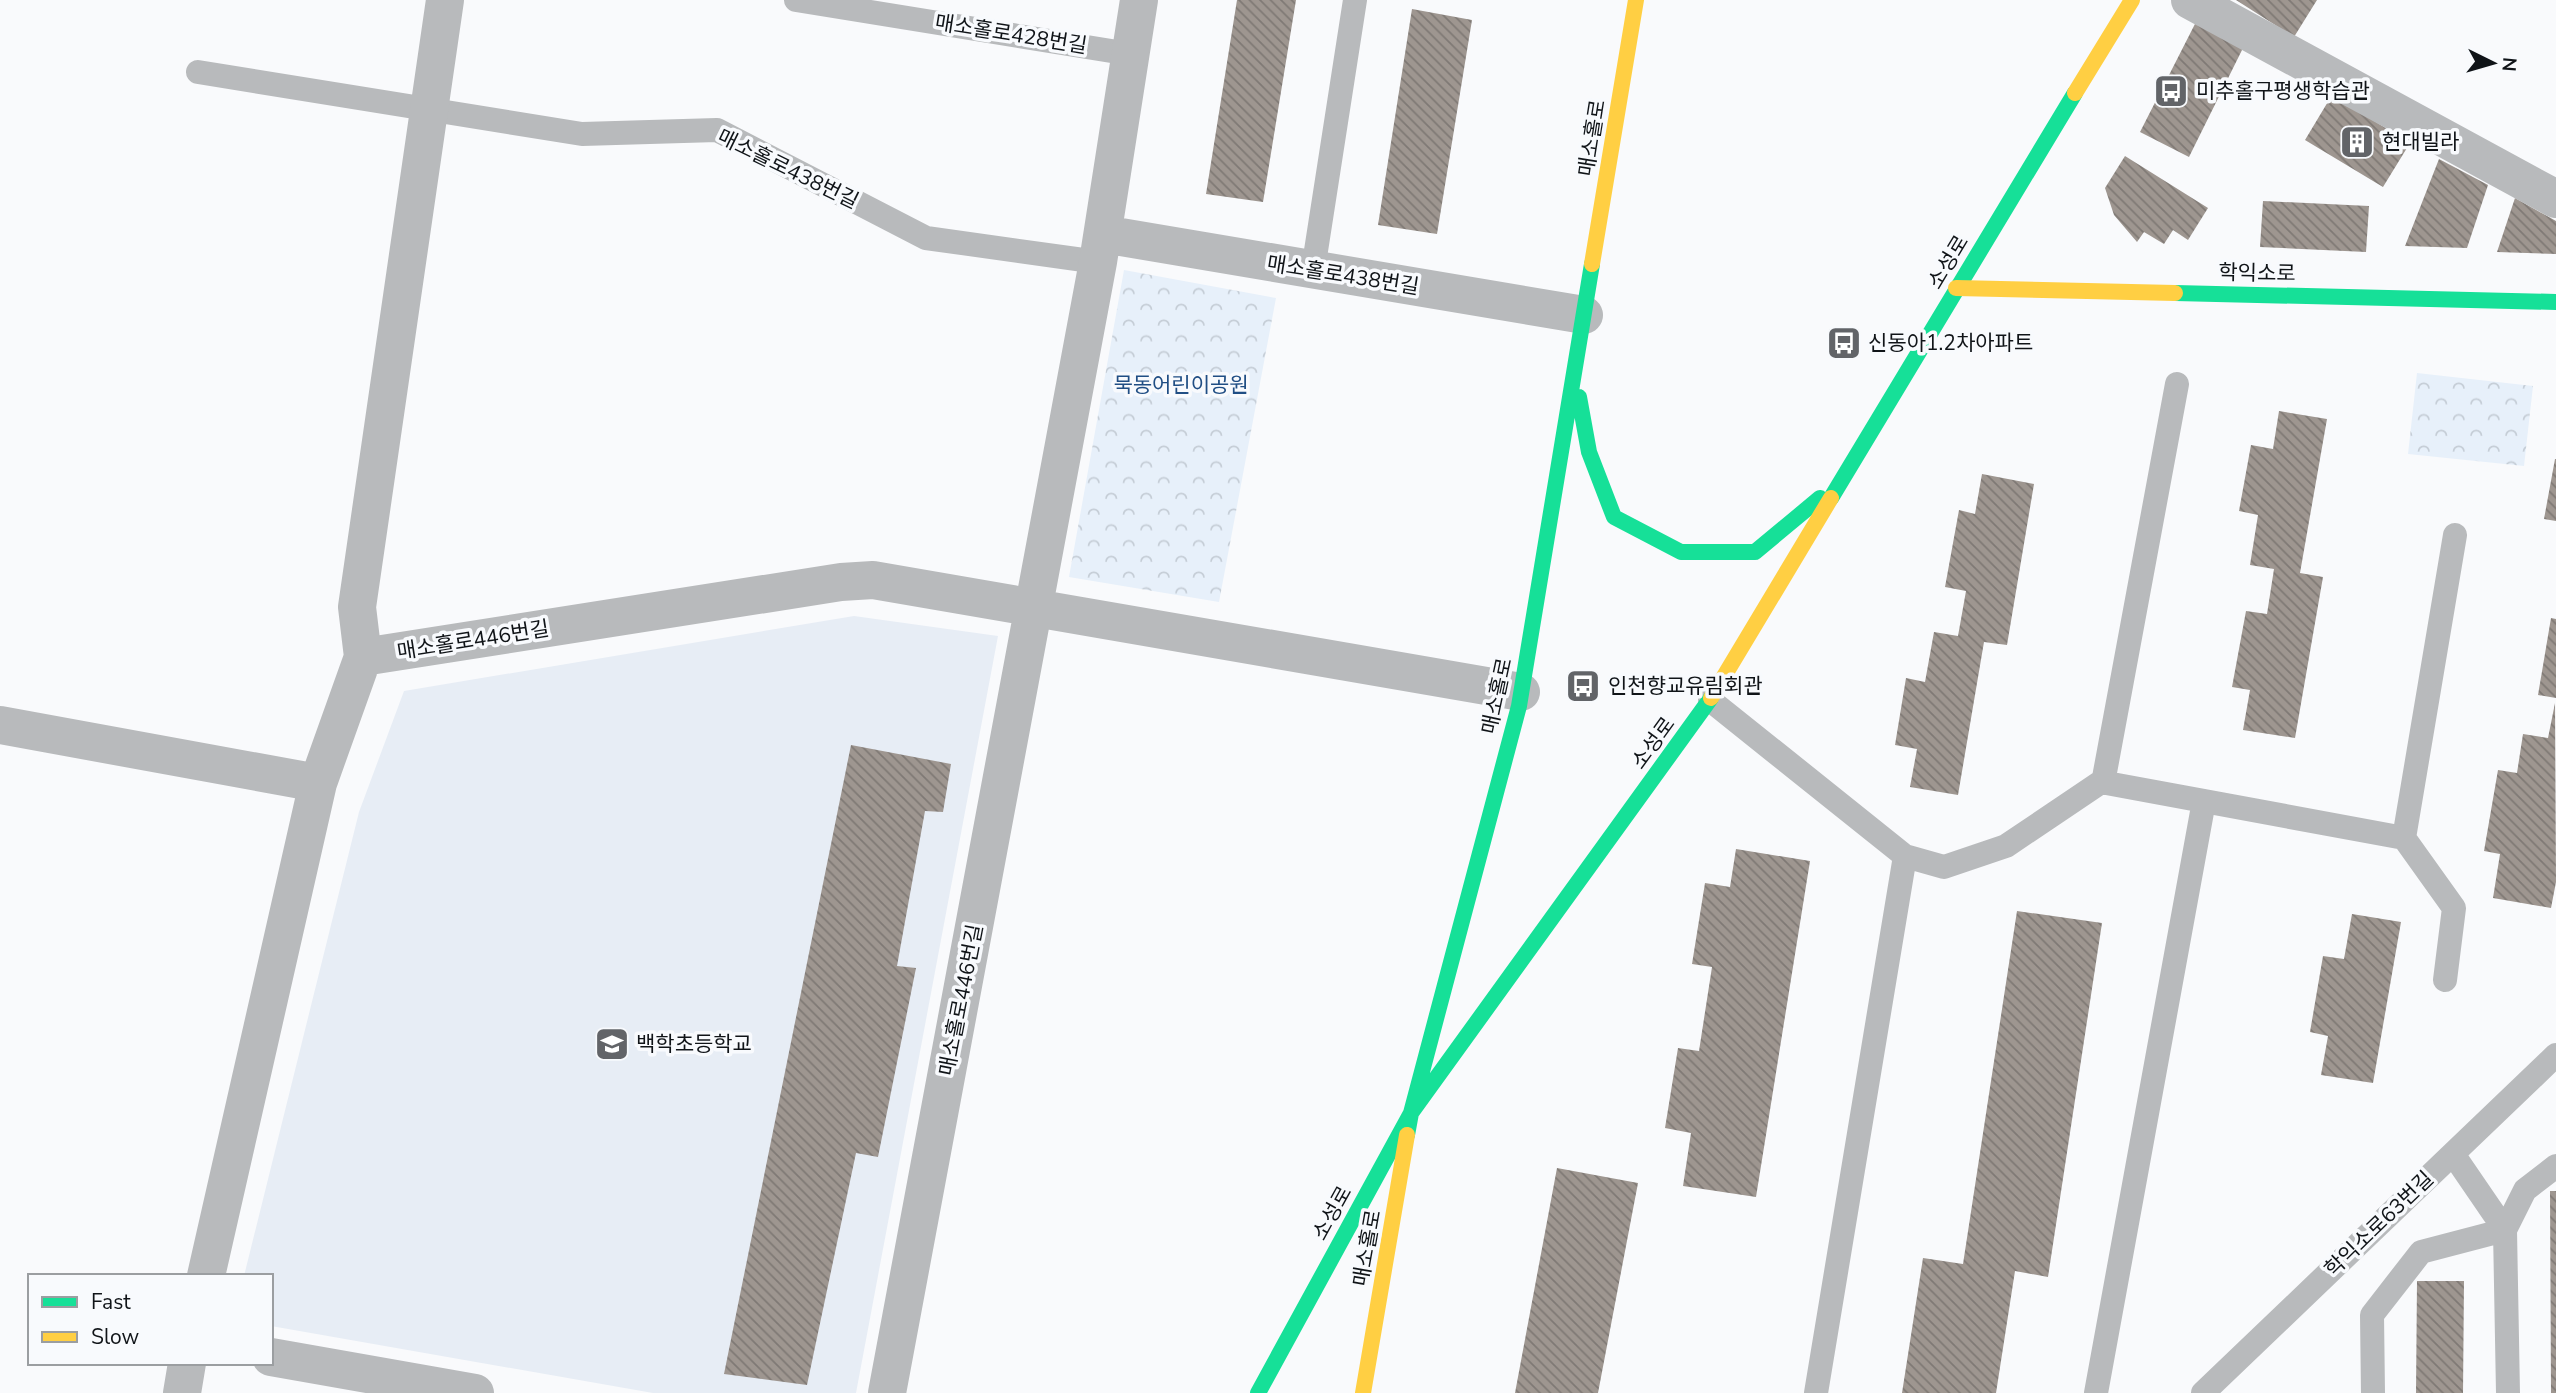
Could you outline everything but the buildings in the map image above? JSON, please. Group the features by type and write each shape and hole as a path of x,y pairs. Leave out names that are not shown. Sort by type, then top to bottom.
{"main road":[{"name":"매소홀로","path":"1363,1393 1411,1113 1521,692 1636,0"},
{"name":"소성로","path":"1258,1393 1411,1113 1710,700 2132,0"},
{"name":"학익소로","path":"1956,288 2556,302"},
{"path":"1574,373 1590,452 1614,517 1681,552 1755,552 1843,479"}],"street":[{"path":"206,1274 318,783 363,657 357,607 445,0"},
{"path":"1034,607 1101,248 1139,0"},
{"path":"2189,0 2556,199"},
{"name":"매소홀로438번길","path":"1101,248 1313,270 1584,315"},
{"name":"매소홀로446번길","path":"363,657 841,582 873,580 1521,692"},
{"name":"매소홀로446번길","path":"887,1393 1034,607"},
{"path":"0,725 318,783"},
{"path":"273,1357 475,1393"},
{"path":"182,1393 187,1365"}],"lane":[{"name":"매소홀로428번길","path":"796,0 1130,54"},
{"path":"1313,270 1355,0"},
{"name":"매소홀로438번길","path":"198,72 582,134 717,130 926,238 1101,248"},
{"path":"2103,783 2176,384"},
{"path":"2404,838 2455,535"},
{"path":"1710,700 1905,856 1944,867 2006,846 2103,783 2404,838 2454,908 2445,980"},
{"path":"2096,1393 2204,801"},
{"path":"1816,1393 1905,856"},
{"name":"학익소로63번길","path":"2203,1393 2556,1055"},
{"path":"2453,1154 2505,1230"},
{"path":"2508,1393 2505,1230 2525,1190 2556,1166"},
{"path":"2373,1393 2372,1315 2421,1252 2505,1230"}],"shaded area":[{"name":"백학초등학교","path":"854,616 998,636 856,1393 653,1393 273,1326 273,1274 244,1274 359,812 404,691"}],"green space":[{"name":"묵동어린이공원","path":"1124,270 1276,298 1219,602 1069,577"},
{"path":"2417,373 2533,386 2524,466 2408,454"}],"traffic: fast":[{"path":"1831,498 2075,93"},
{"path":"1407,1135 1519,706 1592,264"},
{"path":"2175,293 2556,302"},
{"path":"1579,397 1589,452 1614,517 1681,552 1755,552 1820,498"},
{"path":"1258,1393 1411,1113 1711,698"}],"traffic: slow":[{"path":"1592,264 1636,0"},
{"path":"2075,93 2132,0"},
{"path":"1956,288 2175,293"},
{"path":"1711,698 1831,498"},
{"path":"1363,1393 1407,1135"}],"place":[{"name":"미추홀구평생학습관","path":"2171,91"},
{"name":"현대빌라","path":"2357,142"},
{"name":"신동아1.2차아파트","path":"1844,343"},
{"name":"인천향교유림회관","path":"1583,686"},
{"name":"백학초등학교","path":"612,1044"}]}
